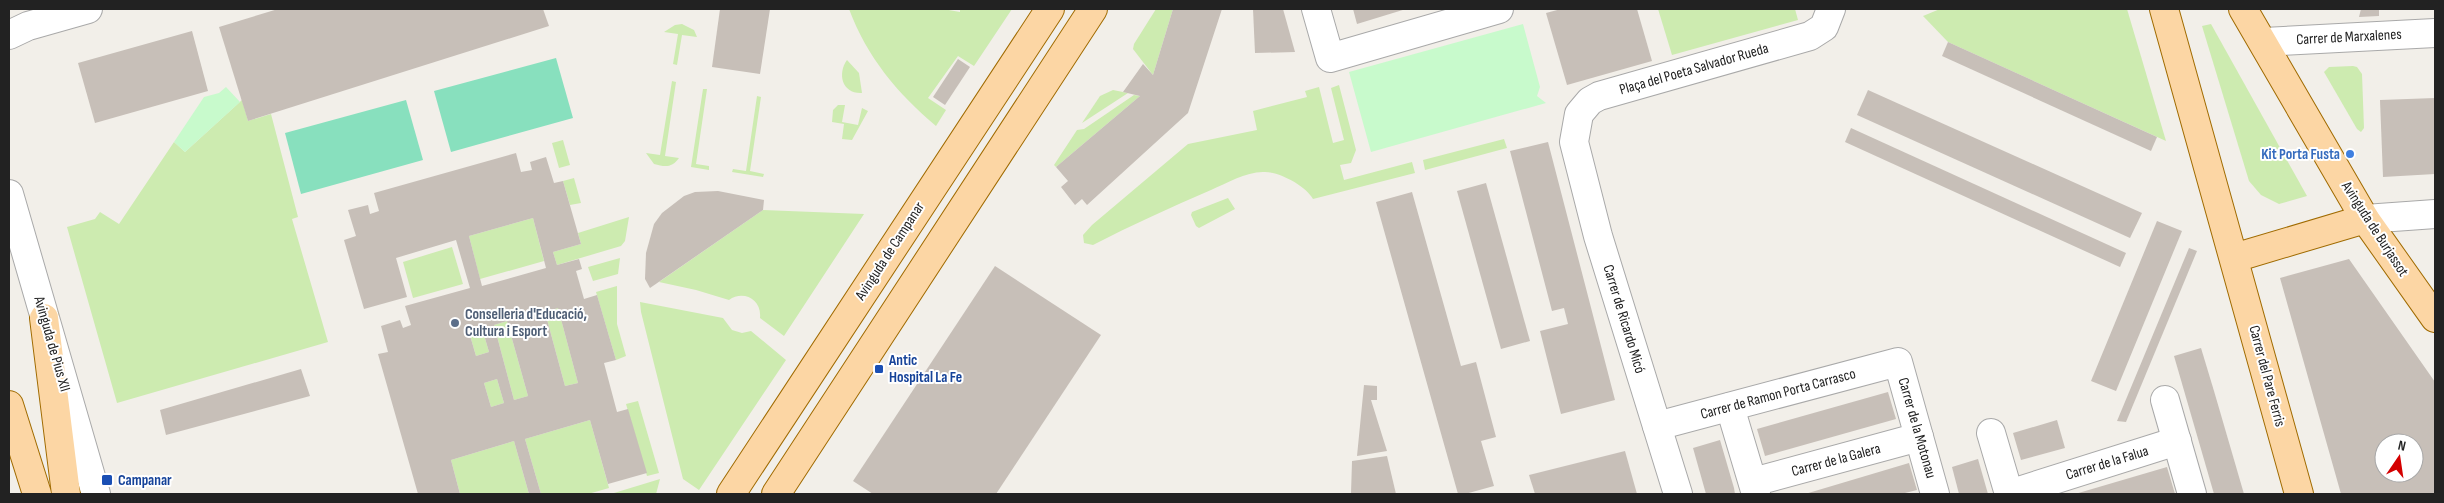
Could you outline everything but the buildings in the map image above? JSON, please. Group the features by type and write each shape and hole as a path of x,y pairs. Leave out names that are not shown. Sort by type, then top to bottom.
{"main road":[{"name":"Avinguda de Campanar","path":"731,494 1050,9"},
{"path":"776,494 1092,9"},
{"path":"2164,9 2234,258 2365,219"},
{"name":"Avinguda de Burjassot","path":"2244,9 2365,219 2435,318"},
{"path":"916,212 921,208 933,205 944,210 949,221 946,233"},
{"name":"Carrer del Pare Ferris","path":"2234,258 2299,494"},
{"path":"881,333 863,311 863,294 879,292 902,299"},
{"path":"44,318 66,494"},
{"path":"9,405 37,494"}],"street":[{"path":"20,23 88,9"},
{"path":"1316,9 1330,58 1499,9"},
{"name":"Plaça del Poeta Salvador Rueda","path":"1574,142 1579,114 1590,101 1627,88 1810,36 1824,27 1830,9"},
{"name":"Carrer de Marxalenes","path":"2264,42 2435,32"},
{"name":"Carrer de Ricardo Micó","path":"1574,142 1598,236 1678,494"},
{"name":"Avinguda de Pius XII","path":"9,194 96,494"},
{"path":"2365,219 2435,214"},
{"name":"Carrer de Ramon Porta Carrasco","path":"1657,426 1898,362"},
{"name":"Carrer de la Motonau","path":"1898,362 1935,494"},
{"path":"2165,400 2192,494"},
{"path":"1730,407 1754,488"},
{"path":"1992,433 2009,494"},
{"name":"Carrer de la Galera","path":"1754,488 1919,437"},
{"name":"Carrer de la Falua","path":"2009,494 2177,441"}],"green space":[{"path":"849,9 943,9 960,12 960,9 1012,9 974,66 958,56 928,98 946,110 936,126 908,101 885,73 865,43"},
{"path":"1156,9 1173,9 1153,75 1133,49 1134,44"},
{"path":"1658,9 1795,9 1798,20 1672,55"},
{"path":"1940,9 2127,9 2166,141 1948,42 1923,16"},
{"path":"682,24 694,30 697,37 682,35 677,65 673,64 678,34 664,32 675,25"},
{"path":"1523,24 1540,87 1537,96 1546,103 1371,152 1349,72"},
{"path":"2211,24 2307,196 2279,204 2261,195 2249,181 2202,26"},
{"path":"556,58 573,118 451,152 434,91"},
{"path":"847,60 859,73 862,93 850,90 843,82 842,71"},
{"path":"2329,67 2357,67 2362,74 2364,128 2361,132 2357,129 2324,72"},
{"path":"672,81 676,82 665,156 679,158 671,165 662,166 654,164 646,153 660,155"},
{"path":"1339,85 1356,150 1351,163 1340,165 1344,180 1412,162 1415,173 1313,199 1305,189 1278,174 1265,172 1251,173 1122,230 1093,245 1084,243 1083,235 1092,225 1188,144 1257,130 1253,111 1307,97 1305,91 1319,87 1333,143 1344,140 1331,88"},
{"path":"226,87 240,102 185,152 174,142 204,97 219,93"},
{"path":"703,89 707,89 696,164 709,166 709,170 691,167"},
{"path":"1113,90 1128,93 1082,123 1100,96"},
{"path":"1134,95 1140,96 1056,167 1054,165 1077,130 1084,129"},
{"path":"757,96 761,97 750,171 764,174 763,177 732,172 733,169 746,171"},
{"path":"242,100 248,121 271,114 298,217 292,219 328,342 117,403 67,227 95,219 100,212 119,224 174,142 185,152"},
{"path":"406,100 423,160 301,194 285,133"},
{"path":"838,105 845,105 842,122 858,125 862,108 868,111 852,140 842,139 844,124 832,122 833,110"},
{"path":"1504,139 1507,148 1425,170 1423,160"},
{"path":"563,140 570,165 559,168 552,143"},
{"path":"574,178 581,203 570,205 563,181"},
{"path":"1228,198 1235,209 1199,228 1196,226 1191,215 1192,212"},
{"path":"763,210 864,214 784,336 760,318 758,306 750,298 740,296 729,300 659,282"},
{"path":"629,217 625,241 621,246 557,265 553,252 581,244 578,233"},
{"path":"533,218 544,261 480,279 469,236"},
{"path":"452,247 463,284 413,298 403,262"},
{"path":"620,258 618,274 593,281 588,267"},
{"path":"617,286 617,324 626,356 616,360 596,292"},
{"path":"640,302 723,318 732,330 742,333 751,331 786,360 699,490 683,479"},
{"path":"558,308 578,383 565,386 545,312"},
{"path":"507,321 528,396 514,400 494,325"},
{"path":"482,328 489,352 476,356 469,332"},
{"path":"497,379 504,403 491,407 484,383"},
{"path":"638,401 659,473 647,476 626,404"},
{"path":"590,420 609,488 588,494 541,494 525,439"},
{"path":"514,441 529,494 460,494 451,460"},
{"path":"660,479 656,494 614,493"}],"place":[{"name":"Kit Porta Fusta","path":"2350,154"},
{"name":"Conselleria d'Educació, Cultura i Esport","path":"455,323"},
{"name":"Antic Hospital La Fe","path":"879,369"},
{"name":"Campanar","path":"107,480"}]}
